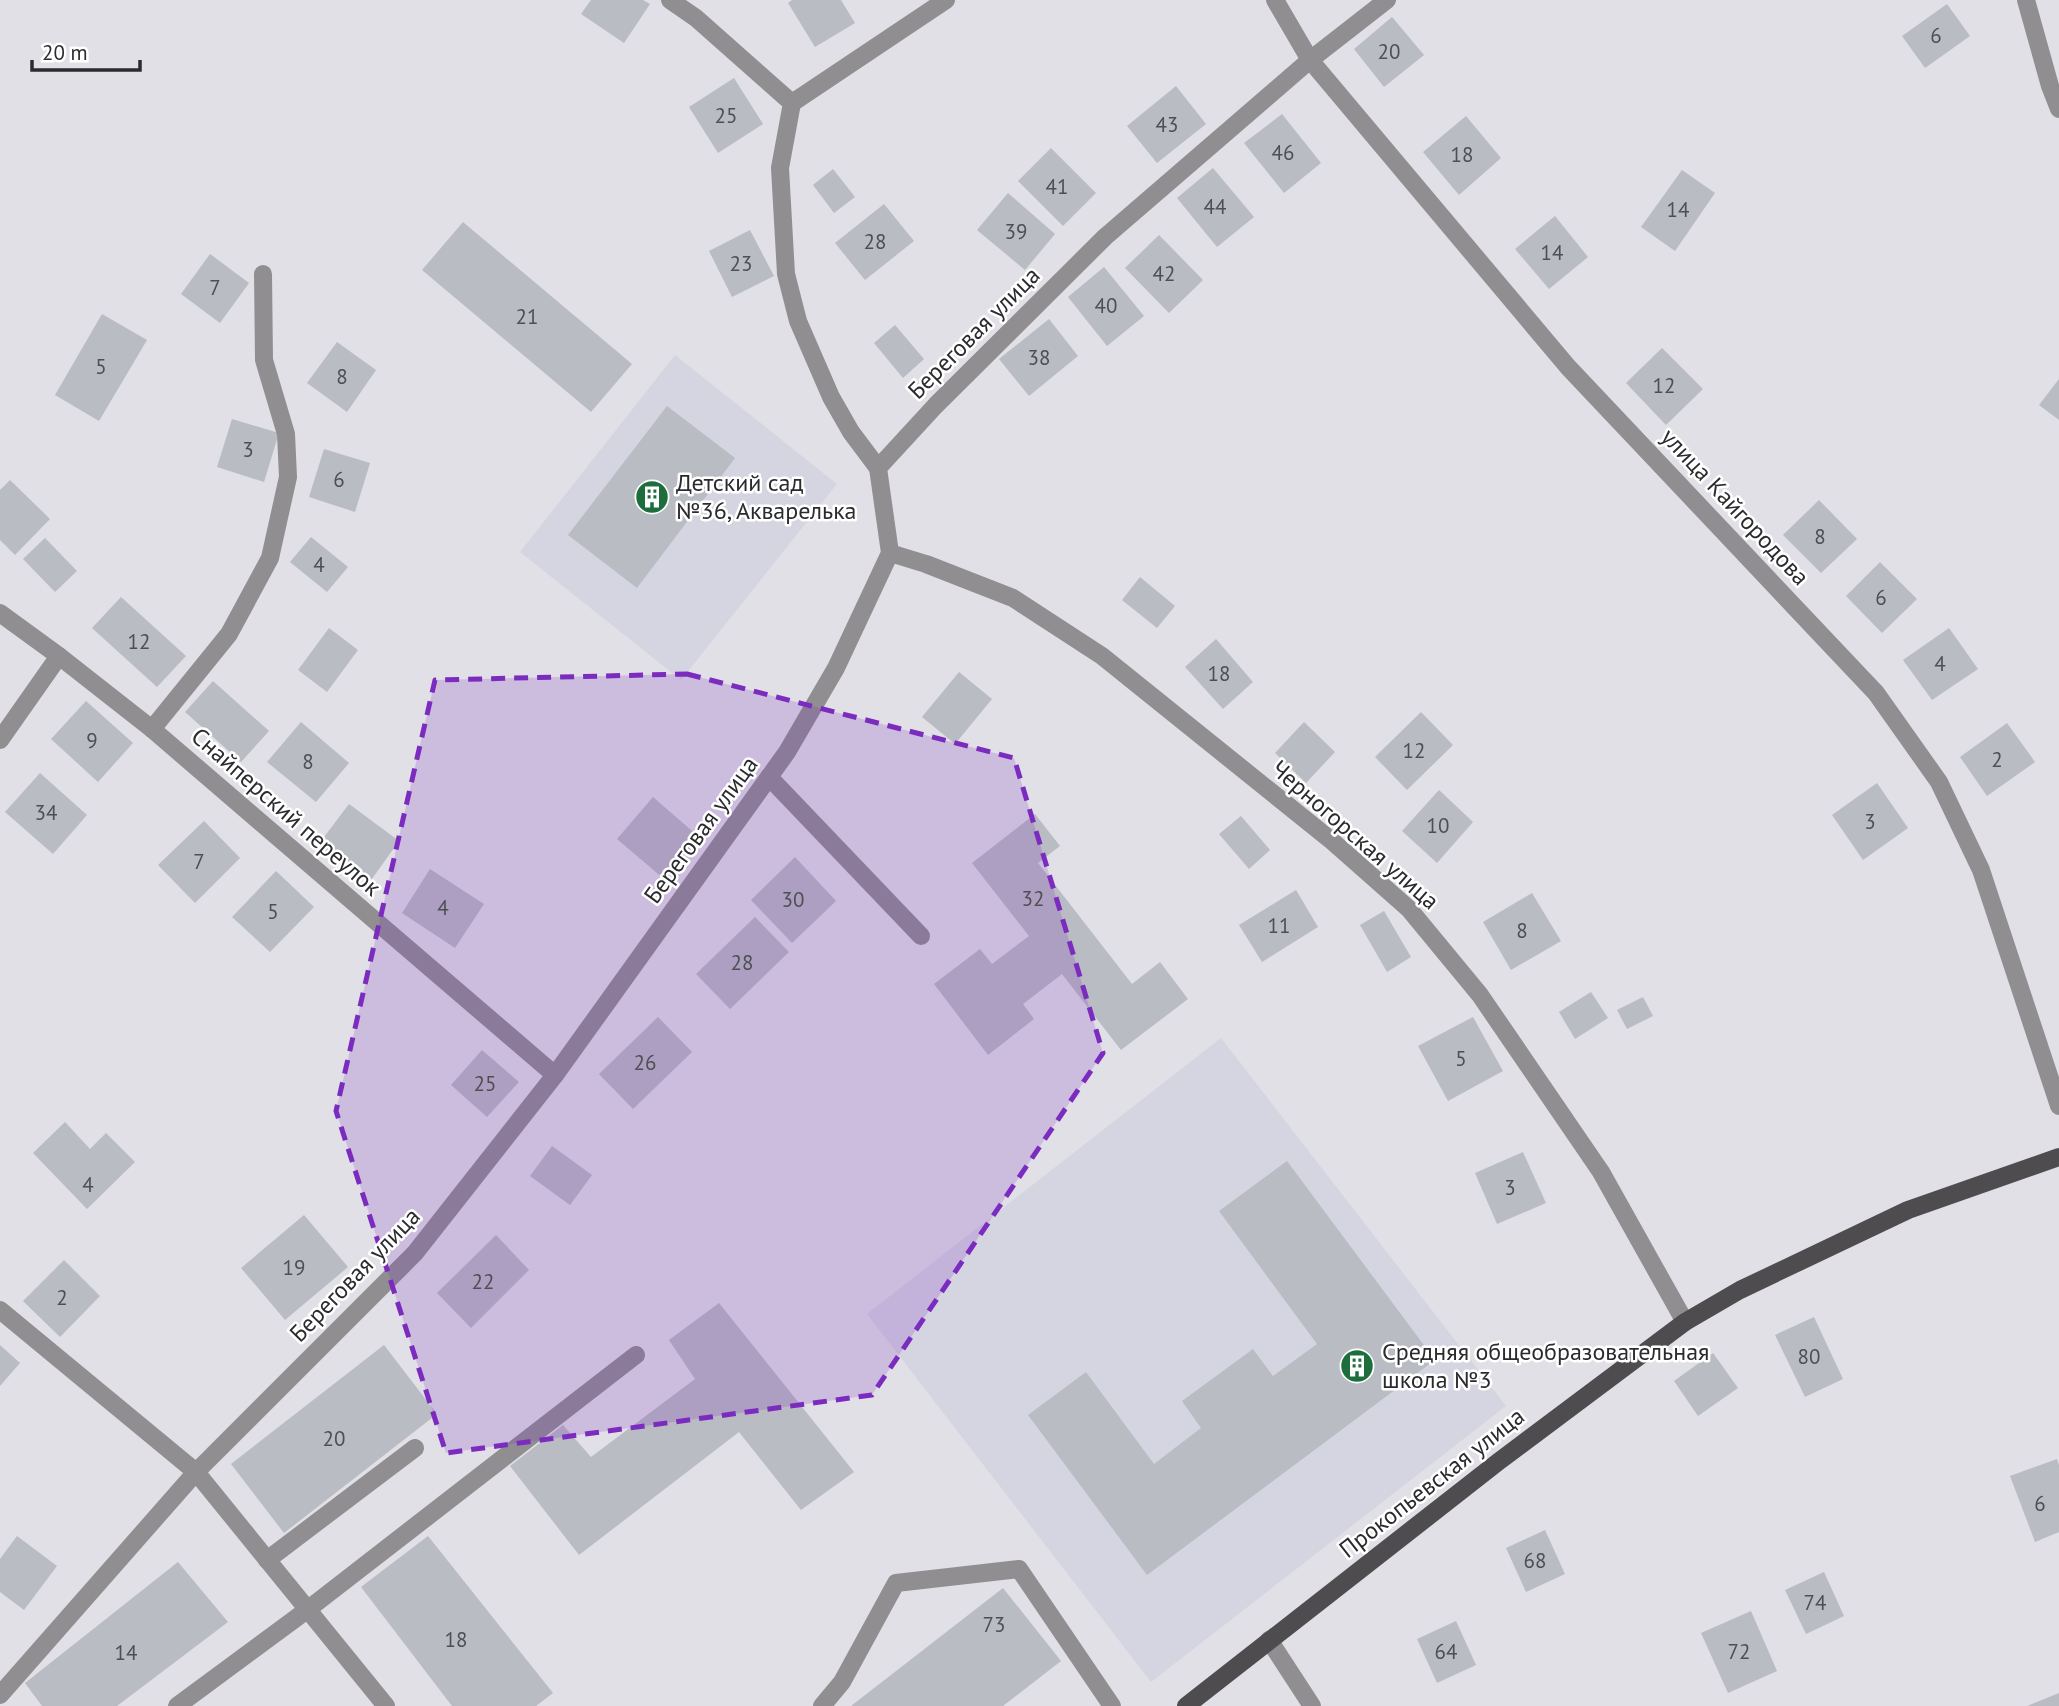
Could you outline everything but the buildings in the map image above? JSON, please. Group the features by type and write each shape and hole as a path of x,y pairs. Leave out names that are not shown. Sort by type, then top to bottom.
{"main road":[{"name":"Прокопьевская улица","path":"1186,1706 1498,1462 1685,1322 1740,1290 1908,1210 2059,1157"}],"street":[{"path":"670,0 696,18 792,103"},
{"path":"890,553 878,468 851,432 831,397 798,321 786,274 780,168 792,103 946,0"},
{"name":"улица Кайгородова","path":"1275,0 1310,60 1568,367 1876,693 1939,782 1981,870 2059,1106"},
{"name":"Береговая улица","path":"878,468 945,396 1105,237 1310,60 1387,0"},
{"path":"2026,0 2059,110"},
{"path":"152,729 229,634 270,558 288,477 286,434 264,360 263,274"},
{"name":"Береговая улица","path":"0,1695 195,1472 415,1253 555,1075 787,752 836,668 890,553"},
{"name":"Черногорская улица","path":"890,553 1013,598 1102,656 1332,841 1409,909 1480,995 1601,1172 1685,1322"},
{"name":"Снайперский переулок","path":"0,613 152,729 555,1075"},
{"path":"0,740 59,656"},
{"path":"769,777 921,936"},
{"path":"0,1310 195,1472 386,1706"},
{"path":"177,1706 636,1355"},
{"path":"267,1560 415,1448"},
{"path":"822,1706 842,1682 896,1583 1019,1569 1112,1706"},
{"path":"1269,1640 1312,1706"}],"highlighted area":[{"path":"687,674 1014,758 1103,1053 872,1395 446,1453 336,1111 435,680"}],"shaded area":[{"path":"675,355 837,484 681,680 520,552"},
{"path":"1221,1038 1506,1406 1151,1682 867,1314"}],"place":[{"name":"Детский сад №36, Акварелька","path":"652,497"},
{"name":"Средняя общеобразовательная школа №3","path":"1357,1366"}]}
